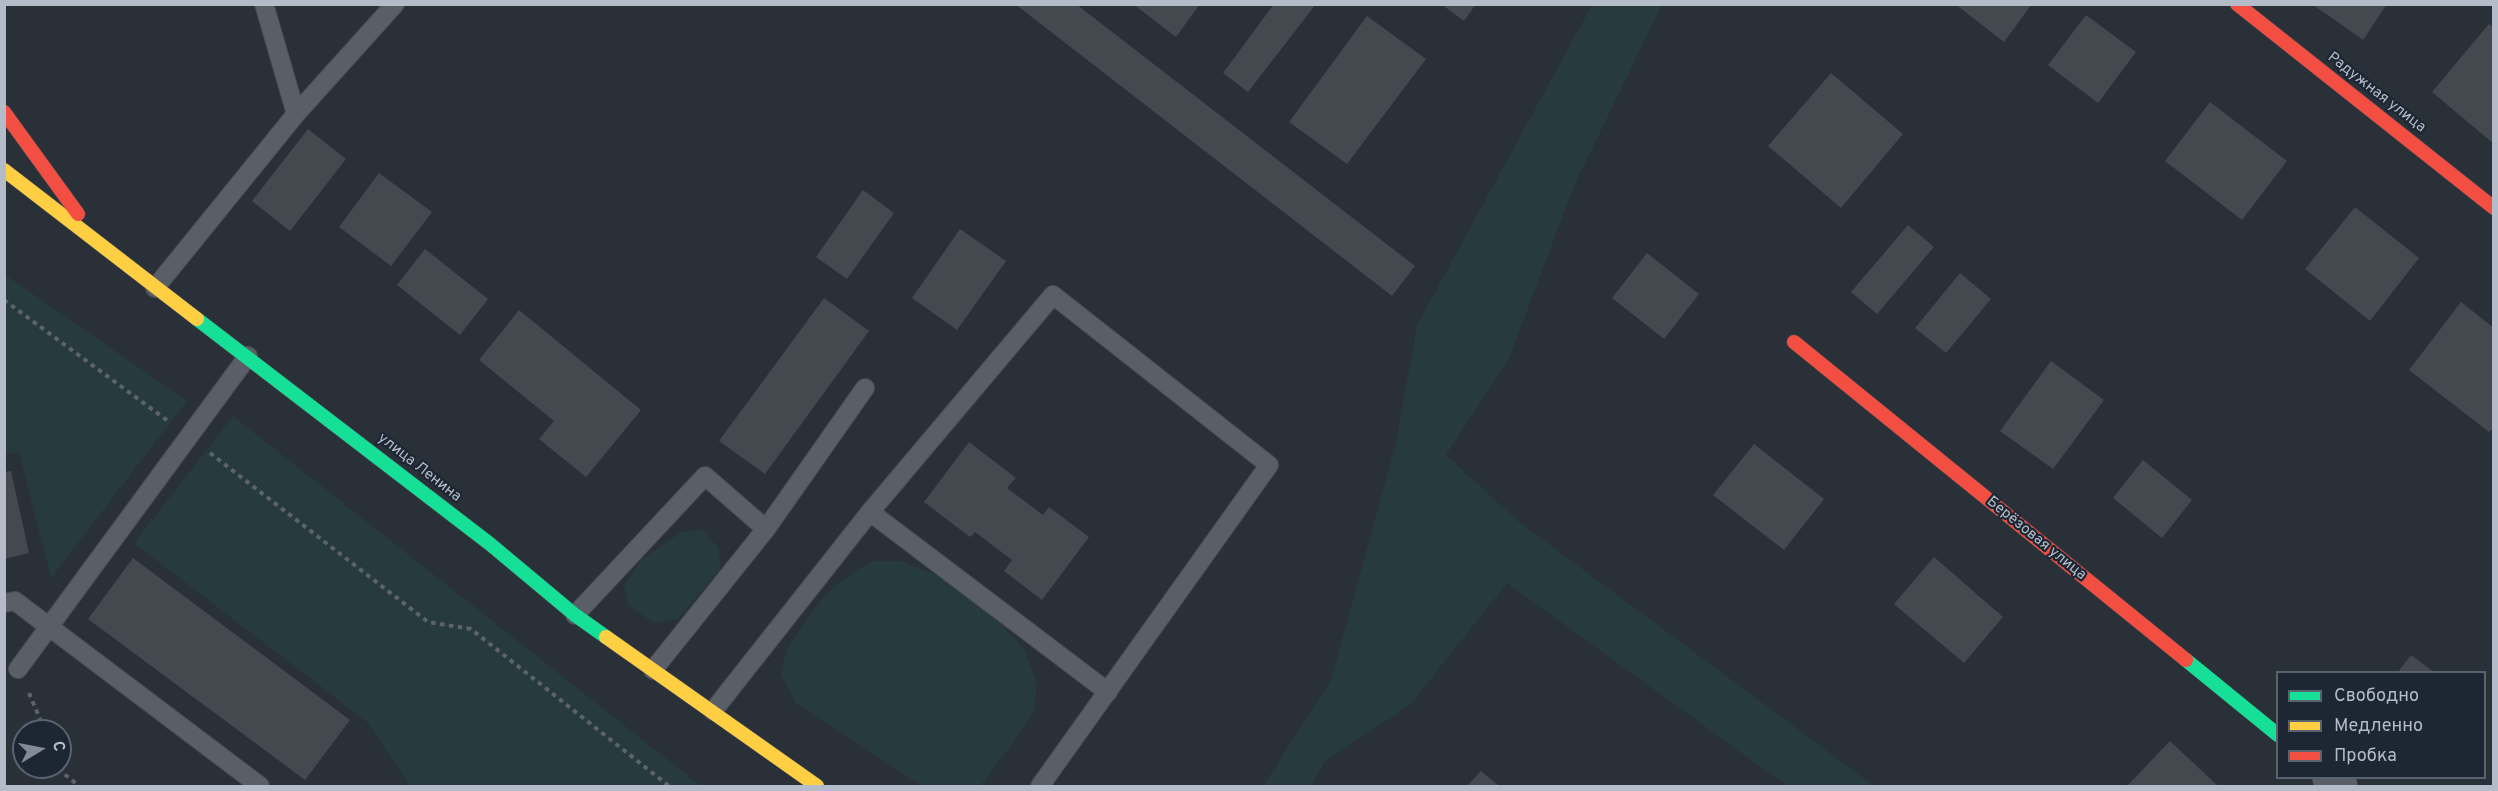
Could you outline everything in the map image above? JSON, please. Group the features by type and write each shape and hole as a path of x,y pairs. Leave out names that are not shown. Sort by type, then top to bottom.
{"street":[{"name":"Радужная улица","path":"2237,4 2493,208"},
{"path":"4,112 98,242"},
{"name":"улица Ленина","path":"4,170 490,544 575,615 713,711 795,780 817,786"},
{"name":"Берёзовая улица","path":"1794,342 2276,734"}],"lane":[{"path":"264,4 296,114"},
{"path":"155,288 296,114 395,4"},
{"path":"713,711 870,512 1053,296 1269,465 1040,786"},
{"path":"18,669 248,356"},
{"path":"653,670 766,529 865,388"},
{"path":"575,615 705,476 766,529"},
{"path":"870,512 1107,692"},
{"path":"4,603 15,601 260,786"}],"path":[{"path":"4,300 188,436 428,622 471,629 669,786"},
{"path":"18,669 40,719"}],"green space":[{"path":"1592,5 1662,5 1574,186 1508,361 1446,455 1518,521 1874,786 1787,786 1507,583 1410,705 1324,762 1311,786 1263,786 1331,680 1396,443 1417,325"},
{"path":"4,274 187,401 51,578 19,452 5,454"},
{"path":"233,416 701,786 410,786 367,722 134,543"},
{"path":"703,530 719,549 720,569 678,619 654,623 628,605 624,586 641,560 681,532"},
{"path":"871,561 901,561 938,576 989,610 1025,651 1037,684 1034,712 980,786 922,786 796,703 781,675 787,648 815,608 835,585"}],"building":[{"path":"1015,4 1076,4 1415,266 1392,296"},
{"path":"1133,4 1200,4 1176,37"},
{"path":"1274,4 1316,4 1248,92 1223,73"},
{"path":"1441,4 1476,4 1464,21"},
{"path":"1955,4 2032,4 2004,42"},
{"path":"2312,4 2387,4 2363,40"},
{"path":"2086,15 2136,52 2098,103 2048,65"},
{"path":"1367,16 1426,59 1347,164 1289,122"},
{"path":"2489,24 2494,27 2494,144 2432,92"},
{"path":"1831,73 1903,134 1841,208 1768,146"},
{"path":"2210,102 2287,161 2242,220 2165,161"},
{"path":"308,129 346,159 290,231 252,201"},
{"path":"379,173 432,212 391,266 339,227"},
{"path":"863,190 894,213 847,279 816,257"},
{"path":"2355,207 2419,258 2370,321 2305,269"},
{"path":"1908,225 1934,247 1877,314 1851,292"},
{"path":"960,229 1006,261 957,330 912,298"},
{"path":"425,249 488,299 460,335 397,285"},
{"path":"1647,253 1699,294 1664,339 1612,298"},
{"path":"1960,273 1991,299 1946,353 1915,328"},
{"path":"824,298 869,331 765,474 719,441"},
{"path":"2461,302 2494,328 2494,427 2489,432 2409,370"},
{"path":"519,310 641,410 586,477 539,439 554,421 479,360"},
{"path":"2051,361 2104,400 2053,469 2000,431"},
{"path":"969,442 1016,478 1007,488 1043,515 1049,507 1089,537 1042,600 1004,571 1012,560 975,532 970,537 924,502"},
{"path":"1754,444 1824,499 1784,550 1713,495"},
{"path":"2143,460 2192,500 2162,538 2113,498"},
{"path":"11,471 29,553 4,559 4,472"},
{"path":"1934,557 2003,617 1964,663 1894,604"},
{"path":"133,558 350,720 305,780 88,619"},
{"path":"2411,655 2433,671 2399,671"},
{"path":"2170,741 2218,786 2127,786"},
{"path":"1481,771 1499,786 1467,786"}],"traffic: fast":[{"path":"197,319 490,544 575,615 606,637"},
{"path":"2186,660 2276,733"}],"traffic: slow":[{"path":"4,170 197,319"},
{"path":"606,637 817,786"}],"traffic: jam":[{"path":"2237,4 2494,208"},
{"path":"4,112 78,214"},
{"path":"1794,342 2186,660"}]}
